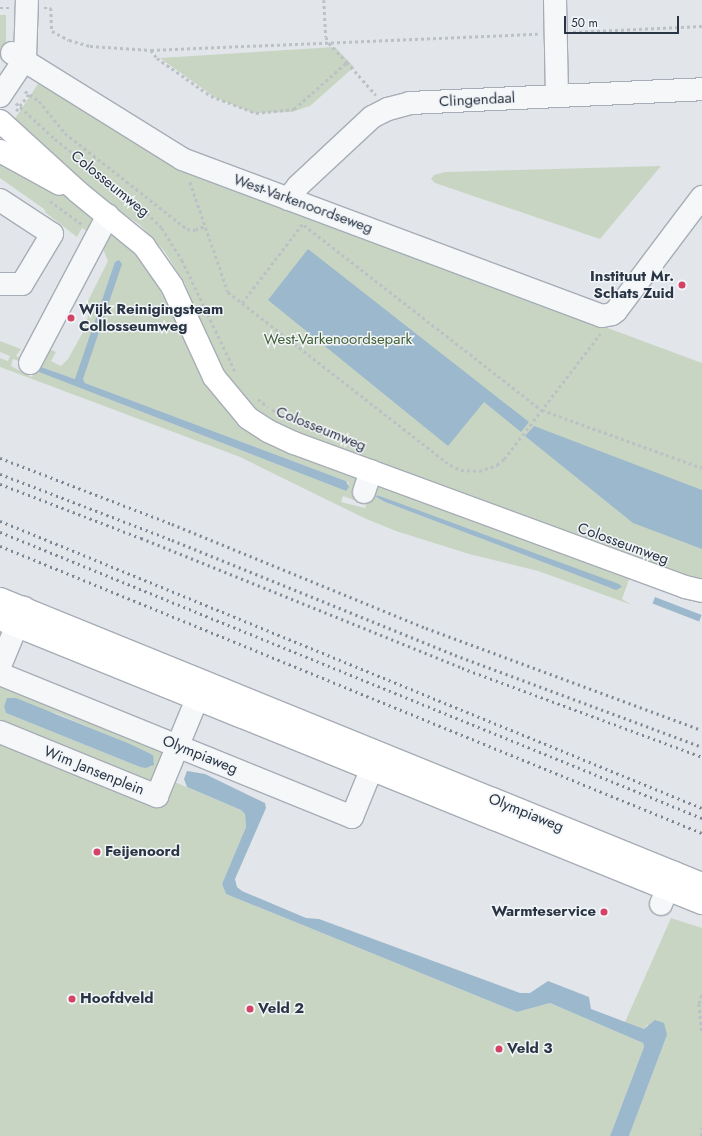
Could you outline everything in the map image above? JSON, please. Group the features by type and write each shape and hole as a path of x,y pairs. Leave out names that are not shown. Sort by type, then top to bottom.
{"main road":[{"name":"Colosseumweg","path":"0,121 78,192 144,246 166,275 214,377 238,409 268,431 696,591"},
{"name":"Colosseumweg","path":"0,151 44,177 78,192"},
{"name":"Olympiaweg","path":"0,599 13,623 702,903"},
{"name":"Olympiaweg","path":"668,889 702,884"}],"street":[{"path":"555,0 557,96"},
{"path":"3,85 18,56 16,5"},
{"name":"West-Varkenoordseweg","path":"18,56 182,158 288,199 307,215 602,316 612,314"},
{"name":"Clingendaal","path":"288,199 298,186 372,117 388,109 410,103 702,89"},
{"path":"0,200 52,234 22,284 0,284"},
{"path":"612,314 699,208"},
{"path":"30,363 108,215"},
{"path":"364,492 372,471"},
{"path":"0,666 13,623"},
{"name":"Olympiaweg","path":"0,674 352,816 372,769"},
{"name":"Wim Jansenplein","path":"0,732 157,796 198,698"}],"path":[{"path":"324,0 329,43 388,109"},
{"path":"16,5 51,8 52,31 69,40 90,46 150,50 702,26"},
{"path":"150,50 157,58 211,96 256,113 294,109 347,62"},
{"path":"3,85 39,101 65,133 187,228 195,230 205,226"},
{"name":"Colosseumweg","path":"3,85 162,228 182,260 238,376"},
{"path":"182,158 225,287 242,303 450,465 461,470 479,472 497,465 538,416 603,330 612,314"},
{"path":"242,303 307,215 542,410 702,468"},
{"name":"Colosseumweg","path":"255,397 280,414 350,442"},
{"path":"702,996 699,1004 702,1032"},
{"path":"701,1136 702,1127"}],"green space":[{"path":"0,15 6,15 6,47 0,60"},
{"path":"335,47 354,67 310,106 292,112 254,113 216,98 160,58"},
{"name":"West-Varkenoordsepark","path":"40,81 206,179 702,363 702,581 298,437 260,417 218,368 185,284 165,252 140,225 89,190 12,123"},
{"path":"0,157 55,188 94,215 92,235 82,228 77,237 46,213 44,209 0,178"},
{"path":"661,166 600,239 435,183 431,179 434,175 445,172"},
{"path":"115,231 141,255 157,279 214,393 241,427 261,440 362,478 354,500 343,496 341,502 365,508 375,482 630,577 622,599 632,605 538,571 469,554 396,531 364,518 240,457 0,367 0,358 8,361 10,356 0,352 0,341 21,349 16,356 26,361 25,363 13,359 11,366 32,377 45,347 56,352 51,361 61,366 68,359 83,332 90,310 85,307 108,261 100,241","holes":["41,367 75,379 83,379 85,383 346,481 349,483 346,491 40,372","377,495 616,590 385,502 376,497"]},
{"path":"2,683 169,750 158,775 241,810 245,814 246,827 222,884 226,894 517,1012 550,1003 643,1043 644,1047 610,1136 0,1136 0,688","holes":["4,707 56,713 153,755 153,764 151,767 140,767 6,713"]},
{"path":"671,918 702,928 702,1136 629,1136 667,1035 647,1025 644,1029 625,1022"}],"water":[{"path":"308,249 529,422 521,432 484,402 448,446 268,300"},
{"path":"119,260 122,264 83,379 85,383 346,481 349,487 346,491 39,372 41,367 75,379 115,262"},
{"path":"534,426 702,490 702,549 633,523 525,436"},
{"path":"377,495 619,584 622,587 616,590 385,502 376,497"},
{"path":"655,597 702,615 699,621 652,604"},
{"path":"7,698 16,698 130,744 153,755 154,765 146,768 140,767 6,713 4,707"},
{"path":"187,771 205,774 265,803 266,808 235,879 237,887 242,891 306,918 319,919 520,993 530,993 548,981 589,997 591,1009 644,1029 655,1020 664,1023 667,1035 629,1136 610,1136 644,1047 643,1043 550,1003 517,1012 226,894 222,884 246,827 245,814 241,810 187,787 184,779"}],"railway":[{"path":"0,458 172,524 426,628 702,730"},
{"path":"0,474 172,540 455,655 702,747"},
{"path":"0,484 141,538 462,668 702,757"},
{"path":"0,521 702,808"},
{"path":"0,532 702,818"},
{"path":"0,546 702,833"}],"place":[{"name":"Instituut Mr. Schats Zuid","path":"682,285"},
{"name":"Wijk Reinigingsteam Collosseumweg","path":"71,318"},
{"name":"Feijenoord","path":"97,852"},
{"name":"Warmteservice","path":"604,912"},
{"name":"Hoofdveld","path":"72,999"},
{"name":"Veld 2","path":"250,1009"},
{"name":"Veld 3","path":"499,1049"}]}
